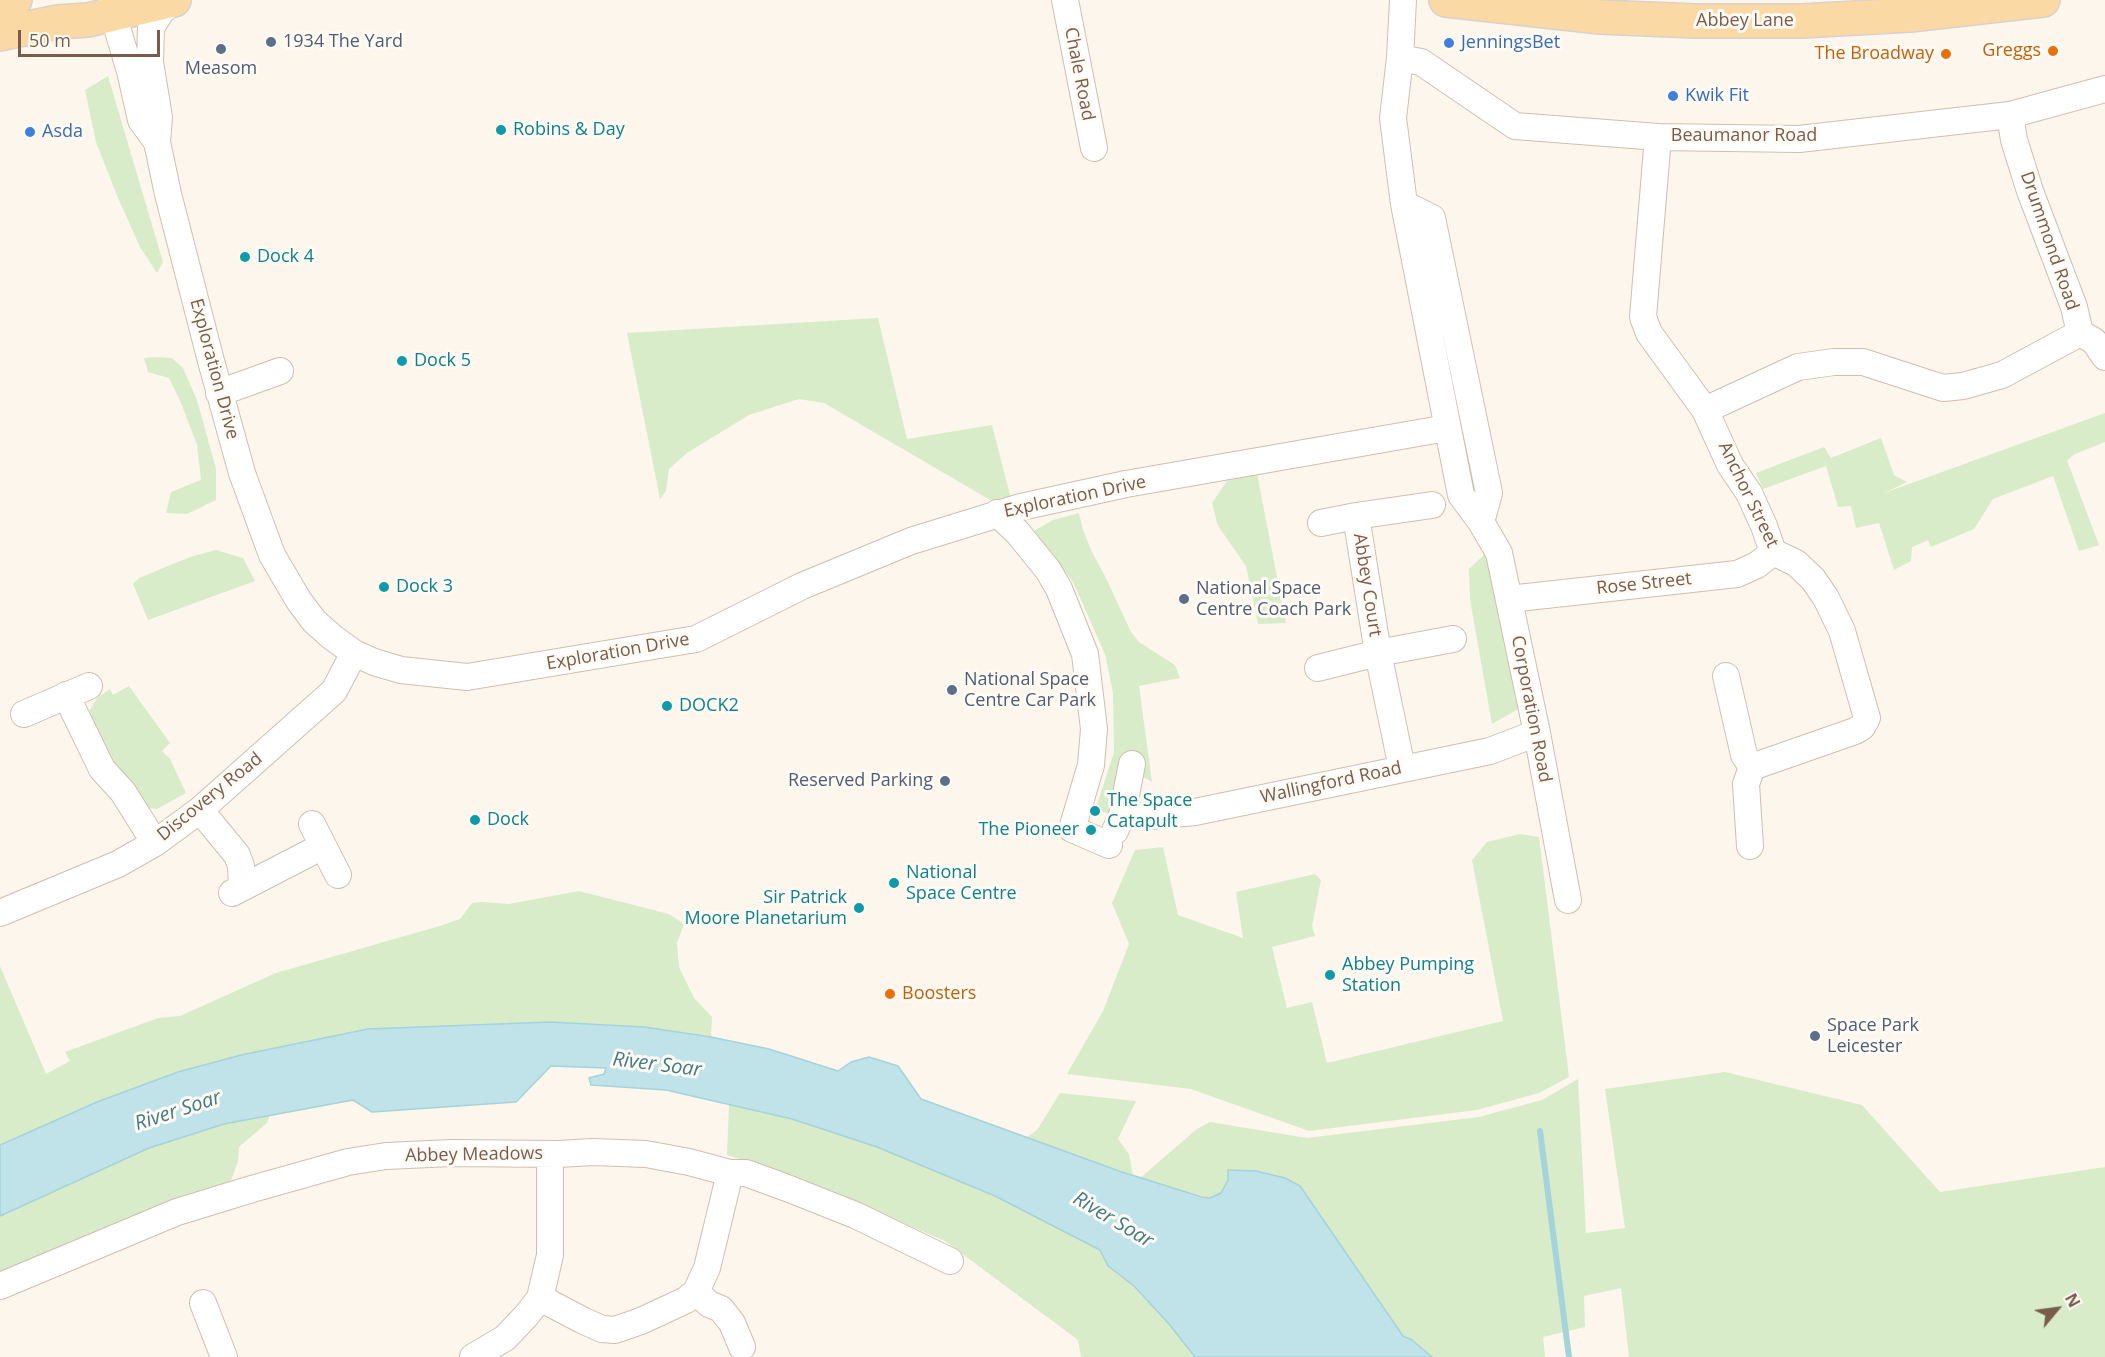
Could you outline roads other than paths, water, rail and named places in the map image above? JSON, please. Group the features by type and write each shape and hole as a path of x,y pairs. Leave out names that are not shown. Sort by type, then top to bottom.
{"main road":[{"path":"0,3 15,0"},
{"path":"0,34 57,22 88,20 124,9 174,0"},
{"name":"Abbey Lane","path":"1446,0 1600,17 1695,21 1802,21 1910,15 2033,1"}],"street":[{"name":"Chale Road","path":"1065,0 1094,148"},
{"name":"Corporation Road","path":"1403,0 1400,58 1393,118 1404,204 1461,495 1481,522 1499,553 1537,733 1568,900"},
{"name":"Exploration Drive","path":"124,9 130,71 141,120 157,142"},
{"name":"Exploration Drive","path":"124,9 150,62 159,117 157,142 168,194 219,393 242,473 261,528 284,579 314,621 354,653 401,670 467,677 696,639 802,586 911,541 997,513 1126,484 1447,428"},
{"name":"Beaumanor Road","path":"1400,58 1421,62 1515,126 1658,137 1799,139 2010,115 2105,89"},
{"name":"Drummond Road","path":"2010,115 2014,140 2030,191 2074,307 2080,333 2094,341 2105,357"},
{"name":"Anchor Street","path":"1658,137 1643,317 1649,333 1706,410 1730,465 1749,493 1764,525 1773,552 1796,563 1813,579 1826,598 1842,631 1867,718 1862,727 1856,730 1752,767"},
{"path":"1404,204 1432,218 1489,494 1481,522"},
{"path":"1706,410 1798,367 1834,362 1863,362 1943,388 1963,386 2002,375 2044,355 2080,333"},
{"path":"219,393 280,371"},
{"name":"Abbey Court","path":"1321,523 1432,505"},
{"path":"997,513 1048,570 1059,590 1084,654 1094,729 1091,765 1072,829 1105,853 1122,815 1132,764"},
{"name":"Abbey Court","path":"1356,516 1378,653 1402,768"},
{"name":"Rose Street","path":"1509,599 1737,574 1757,565 1773,552"},
{"name":"Abbey Court","path":"1317,668 1378,653 1453,639"},
{"name":"Discovery Road","path":"0,913 118,864 155,843 200,810 334,691 354,653"},
{"path":"1726,676 1744,755 1752,767 1746,784 1750,846"},
{"path":"24,714 77,690 102,769 123,792 155,843"},
{"name":"Wallingford Road","path":"1122,815 1152,816 1195,812 1490,751 1537,733"},
{"path":"200,810 237,855 241,866 237,890 318,835 338,876"},
{"name":"Abbey Meadows","path":"0,1286 177,1212 348,1162 386,1156 421,1154 593,1152 646,1154 730,1173 746,1173 855,1215 950,1261"},
{"path":"473,1357 505,1338 540,1298 550,1255 550,1154"},
{"path":"540,1298 576,1318 602,1329 615,1330 668,1308 696,1292 707,1268 730,1173"},
{"path":"696,1292 710,1304 721,1309 732,1323 742,1347"},
{"path":"203,1303 224,1357"}],"water":[{"name":"River Soar","path":"550,1022 644,1027 711,1037 769,1049 838,1071 851,1062 869,1057 898,1066 921,1099 1122,1172 1202,1197 1210,1198 1221,1193 1228,1180 1228,1170 1256,1171 1285,1178 1300,1186 1403,1336 1412,1340 1432,1357 1195,1357 1134,1286 1108,1266 1100,1250 995,1196 877,1147 792,1119 666,1090 591,1085 589,1078 604,1074 606,1068 551,1066 516,1102 372,1112 353,1100 224,1124 149,1148 0,1216 0,1145 97,1102 178,1072 241,1055 368,1029"}],"waterway":[{"path":"1540,1131 1569,1357"}],"place":[{"name":"1934 The Yard","path":"271,42"},
{"name":"JenningsBet","path":"1449,43"},
{"name":"Measom","path":"221,49"},
{"name":"Greggs","path":"2053,51"},
{"name":"The Broadway","path":"1946,54"},
{"name":"Kwik Fit","path":"1673,96"},
{"name":"Robins & Day","path":"501,130"},
{"name":"Asda","path":"30,132"},
{"name":"Dock 4","path":"245,257"},
{"name":"Dock 5","path":"402,361"},
{"name":"Dock 3","path":"384,587"},
{"name":"National Space Centre Coach Park","path":"1184,599"},
{"name":"National Space Centre Car Park","path":"952,690"},
{"name":"DOCK2","path":"667,706"},
{"name":"Reserved Parking","path":"945,781"},
{"name":"The Space Catapult","path":"1095,811"},
{"name":"Dock","path":"475,820"},
{"name":"The Pioneer","path":"1091,830"},
{"name":"National Space Centre","path":"894,883"},
{"name":"Sir Patrick Moore Planetarium","path":"859,908"},
{"name":"Abbey Pumping Station","path":"1330,975"},
{"name":"Boosters","path":"890,994"},
{"name":"Space Park Leicester","path":"1815,1036"}]}
